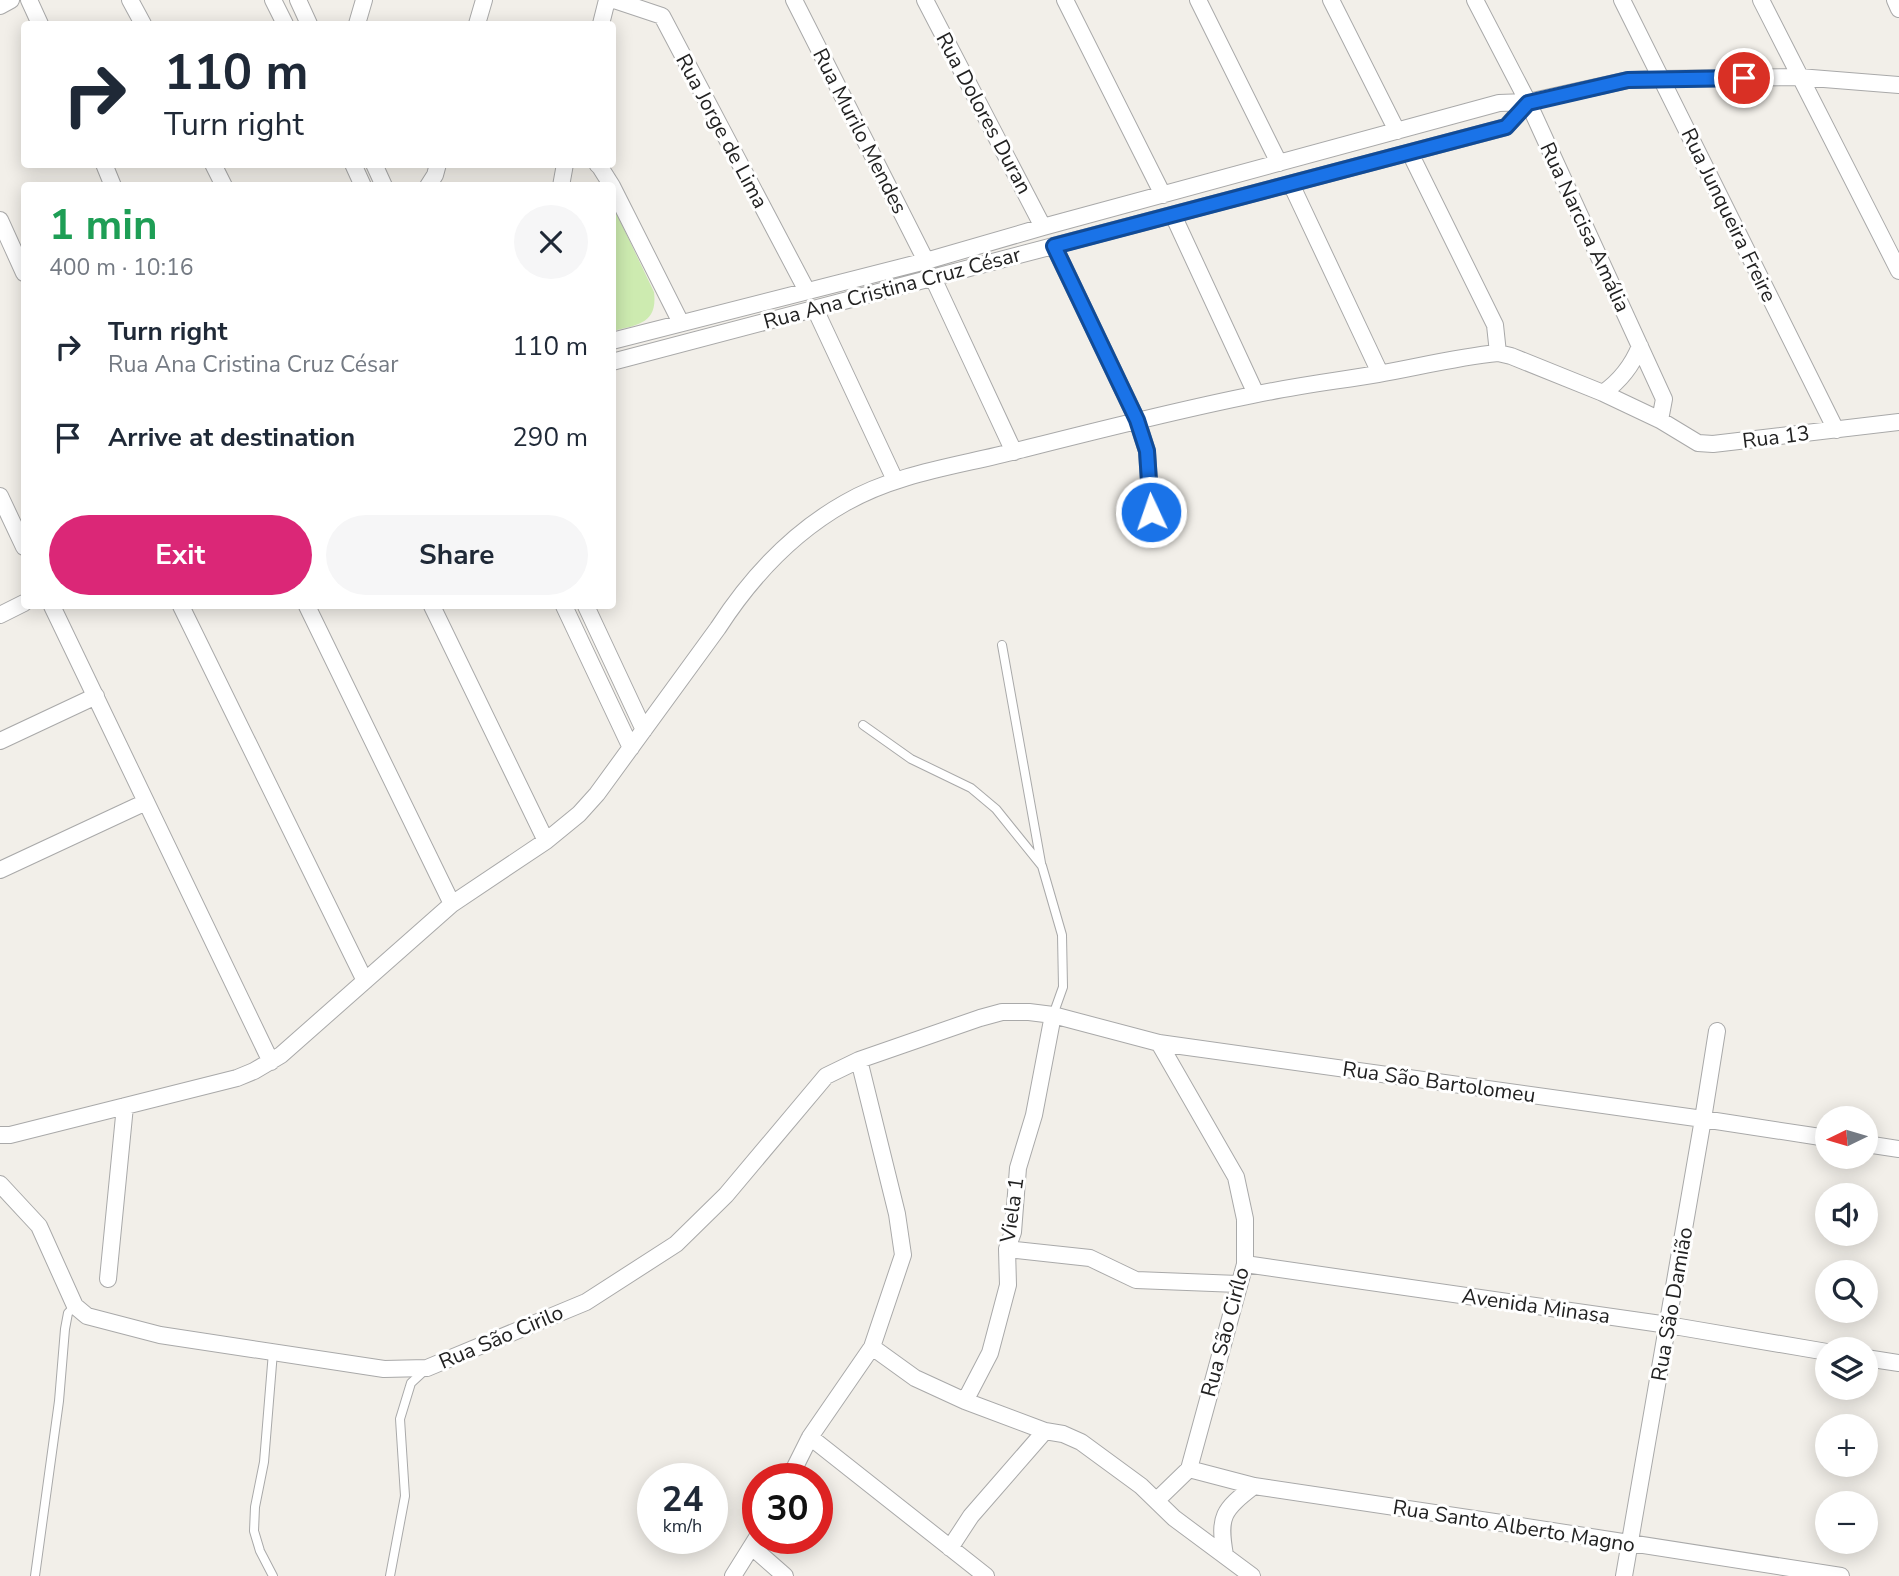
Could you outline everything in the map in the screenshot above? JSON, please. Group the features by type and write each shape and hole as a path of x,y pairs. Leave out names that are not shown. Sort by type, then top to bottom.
{"street":[{"path":"0,6 11,0"},
{"path":"29,0 39,21"},
{"path":"130,0 141,21"},
{"path":"273,0 284,21"},
{"path":"298,0 308,21"},
{"path":"358,21 364,0"},
{"path":"478,21 484,0"},
{"path":"602,21 607,0"},
{"name":"Rua Jorge de Lima","path":"614,0 660,8 807,291"},
{"name":"Rua Murilo Mendes","path":"794,0 926,261"},
{"name":"Rua Dolores Duran","path":"925,0 1043,227"},
{"path":"1065,0 1163,195"},
{"path":"1198,0 1279,163"},
{"path":"1331,0 1396,131"},
{"name":"Rua Narcisa Amália","path":"1475,0 1528,103 1664,399 1660,420"},
{"name":"Rua Junqueira Freire","path":"1622,0 1836,430"},
{"path":"1761,0 1899,271"},
{"path":"1895,0 1899,9"},
{"name":"Rua Ana Cristina Cruz César","path":"616,340 926,261 1499,103 1528,103 1628,80 1799,78 1899,85"},
{"name":"Rua Ana Cristina Cruz César","path":"616,361 1506,127 1528,103"},
{"path":"0,1135 10,1135 237,1078 271,1062 290,1048 452,904 546,841 579,814 597,794 747,587 780,550 845,503 895,480 1137,420 1256,394 1498,353 1495,325 1410,153"},
{"path":"1291,184 1380,373"},
{"path":"616,192 681,323"},
{"path":"1173,215 1256,394"},
{"path":"0,220 21,266"},
{"path":"1054,246 1137,420 1147,451 1151,512"},
{"path":"933,278 1014,452"},
{"path":"816,309 895,480"},
{"path":"1603,393 1622,377 1640,346"},
{"name":"Rua 13","path":"1498,353 1603,393 1660,420 1698,443 1713,444 1899,422"},
{"path":"0,496 21,541"},
{"path":"0,615 21,604"},
{"path":"53,609 271,1062"},
{"path":"182,609 365,981"},
{"path":"308,609 452,904"},
{"path":"433,609 546,841"},
{"path":"565,609 631,748"},
{"path":"587,609 644,730"},
{"path":"0,741 96,696"},
{"path":"0,870 146,802"},
{"name":"Rua São Cirilo","path":"75,1307 87,1315 160,1335 384,1370 427,1367 586,1302 676,1244 726,1195 826,1076 859,1060 1002,1012 1053,1015"},
{"name":"Rua São Bartolomeu","path":"1053,1015 1159,1043 1815,1136"},
{"name":"Viela 1","path":"965,1401 990,1353 1007,1285 1007,1249 1013,1232 1018,1168 1034,1115 1053,1015"},
{"name":"Rua São Damião","path":"1624,1576 1717,1031"},
{"name":"Rua São Cirílo","path":"1159,1043 1236,1177 1245,1219 1245,1264 1189,1469"},
{"path":"797,1463 810,1437 872,1347 904,1255 897,1214 859,1060"},
{"path":"108,1279 125,1106"},
{"path":"1878,1146 1899,1149"},
{"path":"0,1184 39,1226 75,1307"},
{"path":"1007,1249 1090,1258 1136,1280 1238,1284"},
{"name":"Avenida Minasa","path":"1245,1264 1668,1325 1815,1350"},
{"path":"872,1347 915,1378 965,1401 1082,1442 1141,1486 1174,1518 1252,1576"},
{"path":"1878,1360 1899,1363"},
{"path":"950,1548 971,1516 1045,1431"},
{"path":"810,1437 986,1576"},
{"path":"1157,1500 1189,1469"},
{"name":"Rua Santo Alberto Magno","path":"1189,1469 1254,1486 1841,1576"},
{"path":"1225,1555 1222,1519 1231,1504 1254,1486"},
{"path":"733,1576 747,1554"},
{"path":"766,1554 785,1576"}],"lane":[{"path":"1002,645 1042,866 1062,935 1063,987 1053,1015"},
{"path":"863,725 911,759 971,788 996,809 1042,866"},
{"path":"35,1576 59,1401 65,1329 68,1313 75,1307"},
{"path":"273,1352 264,1462 255,1507 254,1531 273,1576"},
{"path":"390,1576 405,1496 400,1419 411,1383 427,1367"}],"green space":[{"path":"616,212 654,292 653,311 649,317 630,327 616,330"}],"route":[{"path":"1151,512 1147,451 1137,420 1054,246 1506,127 1528,103 1628,80 1744,78"}]}
